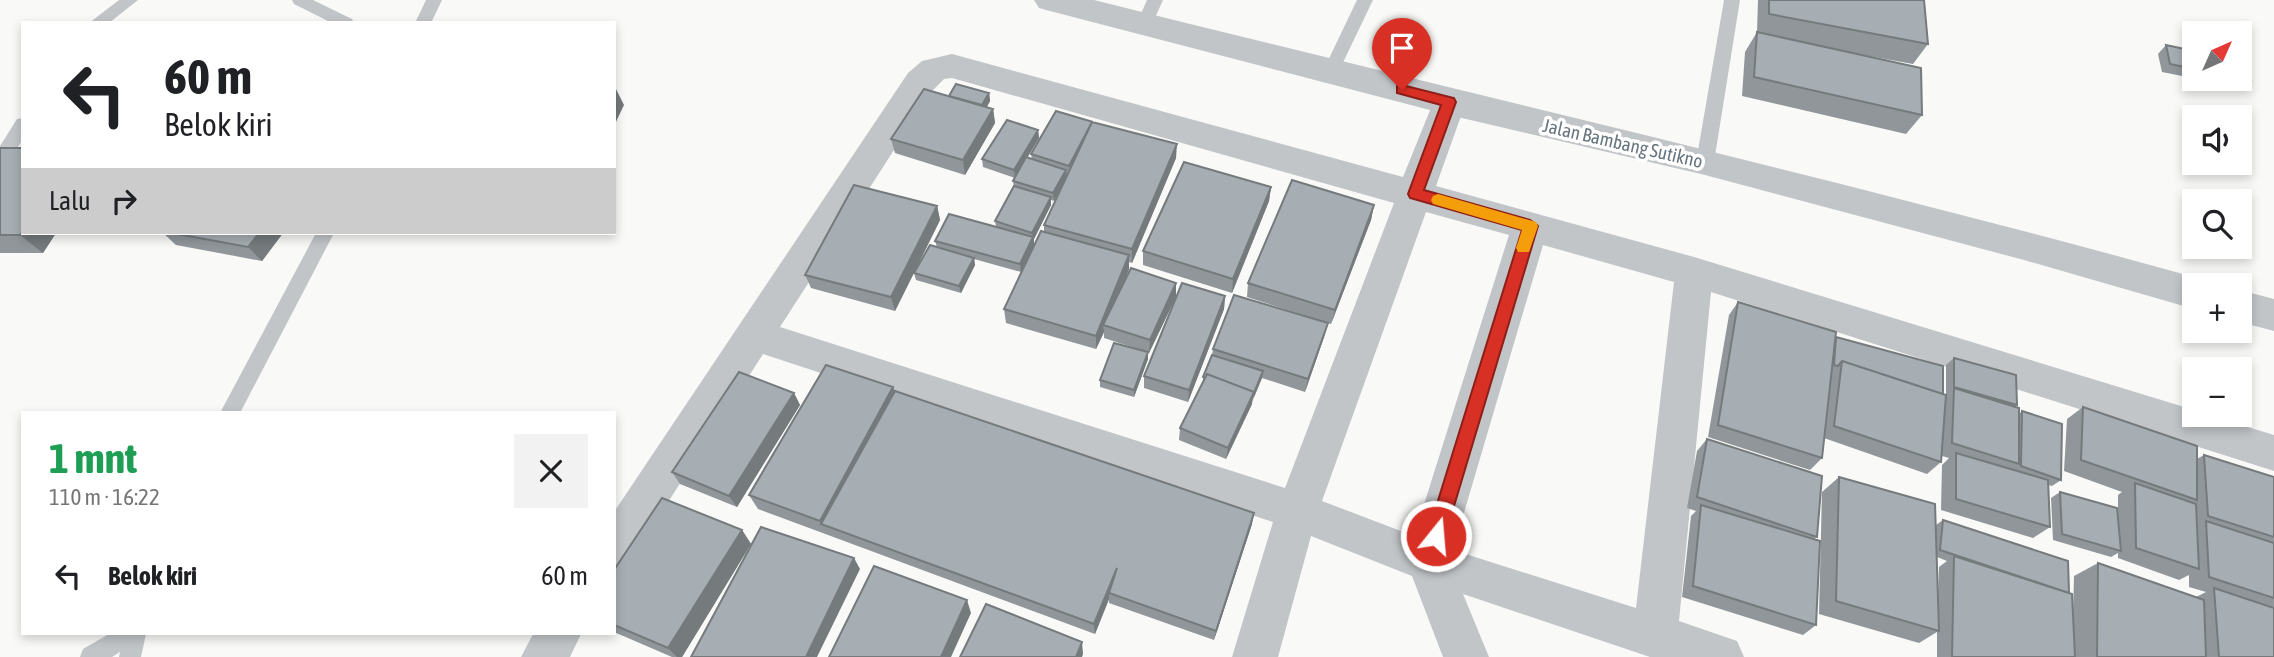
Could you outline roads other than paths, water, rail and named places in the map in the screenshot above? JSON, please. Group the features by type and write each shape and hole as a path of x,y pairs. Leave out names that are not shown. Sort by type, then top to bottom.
{"street":[{"name":"Jalan Bambang Sutikno","path":"1061,1 1150,12 1331,71 1449,102 1705,162 2024,245 2182,290"},
{"path":"616,546 920,82 940,67 952,66 1694,272 2274,453"},
{"path":"1255,657 1297,511 1449,102"},
{"path":"1466,657 1428,562 1530,226"},
{"path":"1655,637 1694,272"},
{"path":"2252,309 2274,315"},
{"path":"754,335 1297,511 1428,562 1721,657"},
{"path":"544,657 558,635"}],"lane":[{"path":"100,21 130,0"},
{"path":"300,0 342,21"},
{"path":"424,21 434,0"},
{"path":"1331,71 1365,0"},
{"path":"1705,162 1732,0"},
{"path":"0,161 21,127"},
{"path":"231,411 324,235"},
{"path":"91,657 128,635"},
{"path":"130,657 135,635"}]}
